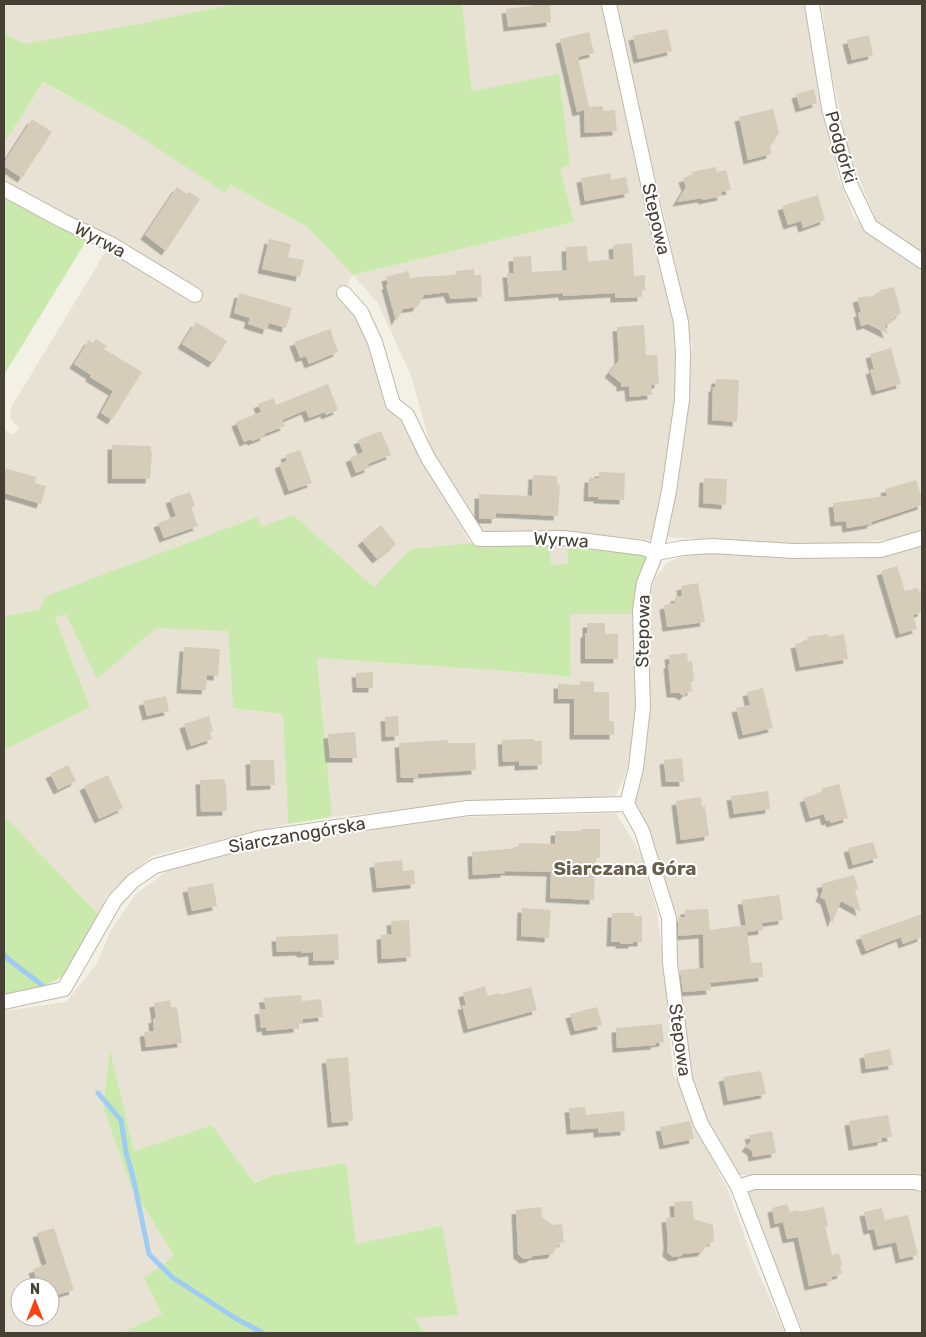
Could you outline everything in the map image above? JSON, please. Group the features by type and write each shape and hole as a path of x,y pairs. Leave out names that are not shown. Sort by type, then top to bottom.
{"street":[{"name":"Stepowa","path":"609,4 656,220 681,322 683,353 682,400 669,491 656,553 644,583 640,610 643,707 636,768 626,804 642,831 669,918 670,964 685,1079 701,1124 738,1187 794,1333"},
{"name":"Podgórki","path":"812,4 829,108 851,186 870,226 922,261"},
{"name":"Wyrwa","path":"4,189 111,244 195,295"},
{"name":"Wyrwa","path":"344,294 361,312 375,342 393,404 407,415 428,458 479,539 564,538 643,548 656,553 683,548 712,546 793,551 881,550 922,538"},
{"name":"Siarczanogórska","path":"4,1002 64,989 116,900 133,881 155,866 260,838 468,808 626,804"},
{"path":"738,1187 754,1182 916,1182 922,1184"}],"shaded area":[{"path":"4,4 233,4 139,24 24,45 4,33"},
{"path":"462,4 603,4 678,345 678,383 653,540 570,532 479,531 431,448 412,378 378,303 353,275 574,222 560,169 570,165 559,75 472,91"},
{"path":"615,4 804,4 838,176 854,218 873,235 922,270 922,531 894,539 825,545 666,537 692,347 667,228"},
{"path":"822,4 922,4 922,252 877,222 848,151 827,51"},
{"path":"42,82 127,128 225,193 231,185 307,227 353,275 338,298 348,302 355,311 374,353 384,398 405,426 470,543 411,549 374,587 293,515 261,527 256,517 174,548 228,631 233,708 283,714 288,824 152,856 106,897 100,916 4,816 4,750 90,706 55,617 39,610 4,616 4,429 13,435 19,428 10,418 12,406 109,246 4,184 4,143"},
{"path":"550,544 567,547 568,564 551,565"},
{"path":"922,545 922,1181 908,1176 827,1174 739,1175 727,1163 708,1126 690,1072 681,1035 672,914 641,814 636,811 632,800 647,745 648,599 655,578 667,563 697,552 828,559 874,558"},
{"path":"570,614 632,614 637,696 634,743 623,782 612,801 494,801 332,817 317,658 571,677"},
{"path":"616,813 641,854 657,912 663,957 673,1073 703,1142 728,1190 754,1263 785,1333 425,1333 414,1318 457,1315 356,1244 346,1163 274,1175 253,1183 212,1125 134,1151 110,1052 103,1107 131,1186 174,1256 162,1314 121,1333 4,1333 4,1011 66,1002 96,965 111,930 136,894 171,868 241,846 463,817"},
{"path":"755,1188 910,1189 922,1191 922,1333 803,1333 745,1191"}],"green space":[{"path":"233,4 462,4 472,91 559,74 570,165 560,169 574,222 353,275 307,227 231,185 225,193 127,128 43,82 4,143 4,33 24,44 139,24"},
{"path":"4,194 86,241 4,375"},
{"path":"293,515 374,587 411,549 470,543 550,544 551,565 568,564 567,547 647,555 639,580 632,614 570,614 571,677 317,658 332,817 288,824 283,714 233,708 228,631 156,628 97,679 66,614 55,617 90,707 4,750 4,616 39,610 46,596 257,517 261,527"},
{"path":"4,816 100,916 79,955 65,974 49,984 4,995"},
{"path":"110,1050 134,1151 212,1125 254,1183 274,1175 346,1163 356,1244 442,1226 458,1315 414,1318 425,1333 121,1333 162,1314 144,1278 174,1256 131,1186 103,1107"}],"building":[{"path":"531,4 550,4 551,22 508,27 506,9 531,6"},
{"path":"667,29 672,51 638,59 633,36"},
{"path":"589,32 594,53 578,57 589,107 603,106 603,111 615,110 617,131 585,133 584,110 577,112 560,39"},
{"path":"869,35 873,55 852,60 847,40"},
{"path":"814,89 817,103 800,108 796,94"},
{"path":"773,109 779,133 770,147 771,154 748,160 739,117"},
{"path":"32,119 52,132 22,178 4,166 4,163"},
{"path":"716,167 717,172 726,170 731,190 721,192 722,196 677,202 686,187 683,178 692,176 692,172"},
{"path":"610,173 611,180 626,177 629,193 585,201 581,178"},
{"path":"177,187 187,194 189,192 200,199 166,251 145,235"},
{"path":"818,195 825,220 803,228 801,221 788,225 782,206"},
{"path":"269,239 291,244 288,257 304,260 300,277 262,269"},
{"path":"632,243 634,276 645,275 645,290 642,290 642,297 615,298 615,293 563,296 563,293 509,297 507,273 514,273 513,257 531,256 532,272 567,270 566,247 587,246 588,262 614,259 613,245"},
{"path":"474,269 474,275 481,275 482,297 451,299 448,292 424,295 417,307 403,309 396,321 386,285 388,285 386,277 408,271 410,279 456,275 456,271"},
{"path":"894,287 901,313 891,320 892,323 885,325 888,334 868,324 861,326 858,313 861,312 857,298 872,297 881,290"},
{"path":"239,293 292,308 286,328 269,323 267,330 248,324 250,318 234,313"},
{"path":"196,322 227,341 213,363 182,344"},
{"path":"644,325 646,355 657,355 659,384 651,385 652,395 630,397 629,386 621,387 621,383 609,373 619,360 617,327"},
{"path":"330,329 338,352 309,364 306,356 300,358 294,342"},
{"path":"96,339 107,346 104,349 142,372 112,420 101,413 113,391 90,377 91,375 74,364 89,340 93,343"},
{"path":"891,348 901,384 876,391 870,370 874,369 870,354"},
{"path":"716,379 739,380 737,422 712,420 713,387 715,387"},
{"path":"328,384 338,410 326,415 325,412 309,418 306,410 282,420 285,426 264,434 265,436 244,442 236,422 261,412 258,404 274,398 276,405"},
{"path":"381,431 391,455 368,464 369,468 356,473 350,458 363,452 358,440"},
{"path":"112,445 151,446 150,479 112,479"},
{"path":"300,450 312,483 289,491 279,464 287,461 285,455"},
{"path":"4,468 36,477 35,483 46,486 41,504 4,493"},
{"path":"599,472 625,473 624,500 588,497 589,478 599,478"},
{"path":"533,475 557,476 557,484 560,485 558,516 496,513 496,519 479,519 479,494 532,496"},
{"path":"704,478 727,479 726,505 703,503"},
{"path":"916,480 922,498 922,505 871,522 872,524 847,528 846,521 835,522 833,503 887,496 885,489"},
{"path":"190,492 195,506 191,507 198,526 164,538 158,523 176,516 170,499"},
{"path":"381,525 396,544 377,559 362,541"},
{"path":"897,566 905,591 917,588 919,592 922,590 922,612 913,615 917,629 900,634 881,571"},
{"path":"698,583 705,622 667,627 664,605 675,603 675,597 682,596 681,586"},
{"path":"587,623 605,623 605,634 618,634 618,659 585,659"},
{"path":"828,634 829,637 844,634 848,659 800,667 795,644 808,641 807,637"},
{"path":"184,647 220,649 218,676 207,675 206,690 181,689"},
{"path":"687,653 688,662 692,661 694,681 691,682 692,691 687,692 684,696 679,693 671,693 668,664 670,664 669,655"},
{"path":"373,672 373,688 357,688 356,673"},
{"path":"580,681 594,682 594,692 609,692 609,721 614,721 614,735 574,735 574,699 558,699 558,684 580,685"},
{"path":"763,688 773,728 743,735 736,708 750,705 747,692"},
{"path":"166,696 169,711 147,716 143,701"},
{"path":"209,716 213,731 210,732 212,739 191,746 184,724"},
{"path":"398,716 399,736 386,737 385,717"},
{"path":"355,732 357,758 330,758 328,734"},
{"path":"534,739 534,741 542,741 542,765 519,766 519,761 503,762 502,740"},
{"path":"448,740 448,743 475,743 476,770 418,774 418,778 401,778 399,743"},
{"path":"682,758 684,782 666,782 664,760"},
{"path":"250,760 274,760 275,785 251,786"},
{"path":"68,765 76,781 58,790 50,774"},
{"path":"108,775 123,808 99,819 84,786"},
{"path":"224,779 227,811 201,812 200,780"},
{"path":"839,784 848,818 831,823 830,820 826,821 824,814 810,818 804,798 822,792 821,789"},
{"path":"768,791 770,809 734,814 731,796"},
{"path":"701,797 702,807 705,806 709,836 681,840 676,801"},
{"path":"581,829 600,829 600,858 595,858 594,900 550,898 551,872 505,871 505,873 473,875 472,852 519,848 519,843 555,844 555,831 581,831"},
{"path":"873,842 878,858 853,865 848,848"},
{"path":"402,860 403,871 414,870 415,884 377,888 374,863"},
{"path":"854,875 858,889 855,890 861,912 841,901 832,923 825,900 820,897 823,890 821,884"},
{"path":"213,883 217,906 192,911 187,888"},
{"path":"779,895 783,920 762,923 763,930 747,932 751,963 762,962 763,977 710,983 711,990 683,992 680,970 704,968 703,934 678,936 678,917 685,917 685,910 708,909 710,930 746,925 742,900"},
{"path":"522,908 551,910 549,938 521,936"},
{"path":"612,913 634,913 634,916 642,916 642,942 620,944 620,942 611,942"},
{"path":"922,914 922,937 903,944 901,937 866,951 860,936"},
{"path":"409,920 411,957 382,959 381,935 392,934 391,921"},
{"path":"338,934 339,960 313,961 313,952 277,952 276,937"},
{"path":"485,986 488,996 531,987 537,1010 468,1029 462,1005 466,1005 463,993"},
{"path":"301,995 302,1001 321,999 323,1017 303,1019 303,1024 298,1024 298,1028 267,1031 266,1027 261,1028 259,1010 266,1009 263,998"},
{"path":"170,1000 171,1007 177,1007 182,1043 146,1047 144,1032 154,1031 153,1019 156,1018 154,1003"},
{"path":"597,1007 602,1025 575,1031 570,1014"},
{"path":"662,1024 664,1042 655,1043 656,1045 617,1048 616,1028"},
{"path":"890,1049 893,1065 866,1069 864,1054"},
{"path":"348,1057 353,1121 332,1123 326,1059"},
{"path":"761,1071 766,1094 728,1101 723,1077"},
{"path":"585,1107 586,1115 624,1111 625,1131 598,1133 598,1128 571,1130 569,1108"},
{"path":"888,1115 892,1137 882,1138 882,1141 853,1146 849,1121"},
{"path":"690,1121 694,1139 664,1145 660,1127"},
{"path":"772,1131 776,1153 753,1157 752,1151 746,1147 751,1141 749,1135"},
{"path":"692,1201 694,1219 713,1225 714,1242 710,1242 702,1252 673,1257 667,1252 666,1218 675,1217 674,1202"},
{"path":"787,1204 790,1212 824,1207 828,1226 825,1226 832,1255 839,1253 842,1266 840,1266 842,1274 831,1277 832,1281 809,1286 798,1237 787,1239 783,1222 775,1224 772,1208"},
{"path":"541,1207 542,1217 552,1225 562,1224 564,1242 560,1243 552,1254 524,1259 518,1254 516,1210"},
{"path":"882,1208 885,1220 908,1215 918,1255 900,1259 896,1242 878,1246 874,1229 868,1230 864,1212"},
{"path":"54,1228 74,1290 60,1294 60,1277 36,1277 33,1269 47,1264 37,1233"}],"waterway":[{"path":"4,954 46,988"},
{"path":"98,1093 121,1120 126,1152 149,1254 172,1277 235,1318 263,1333"}],"district":[{"name":"Siarczana Góra","path":"625,868"}]}
